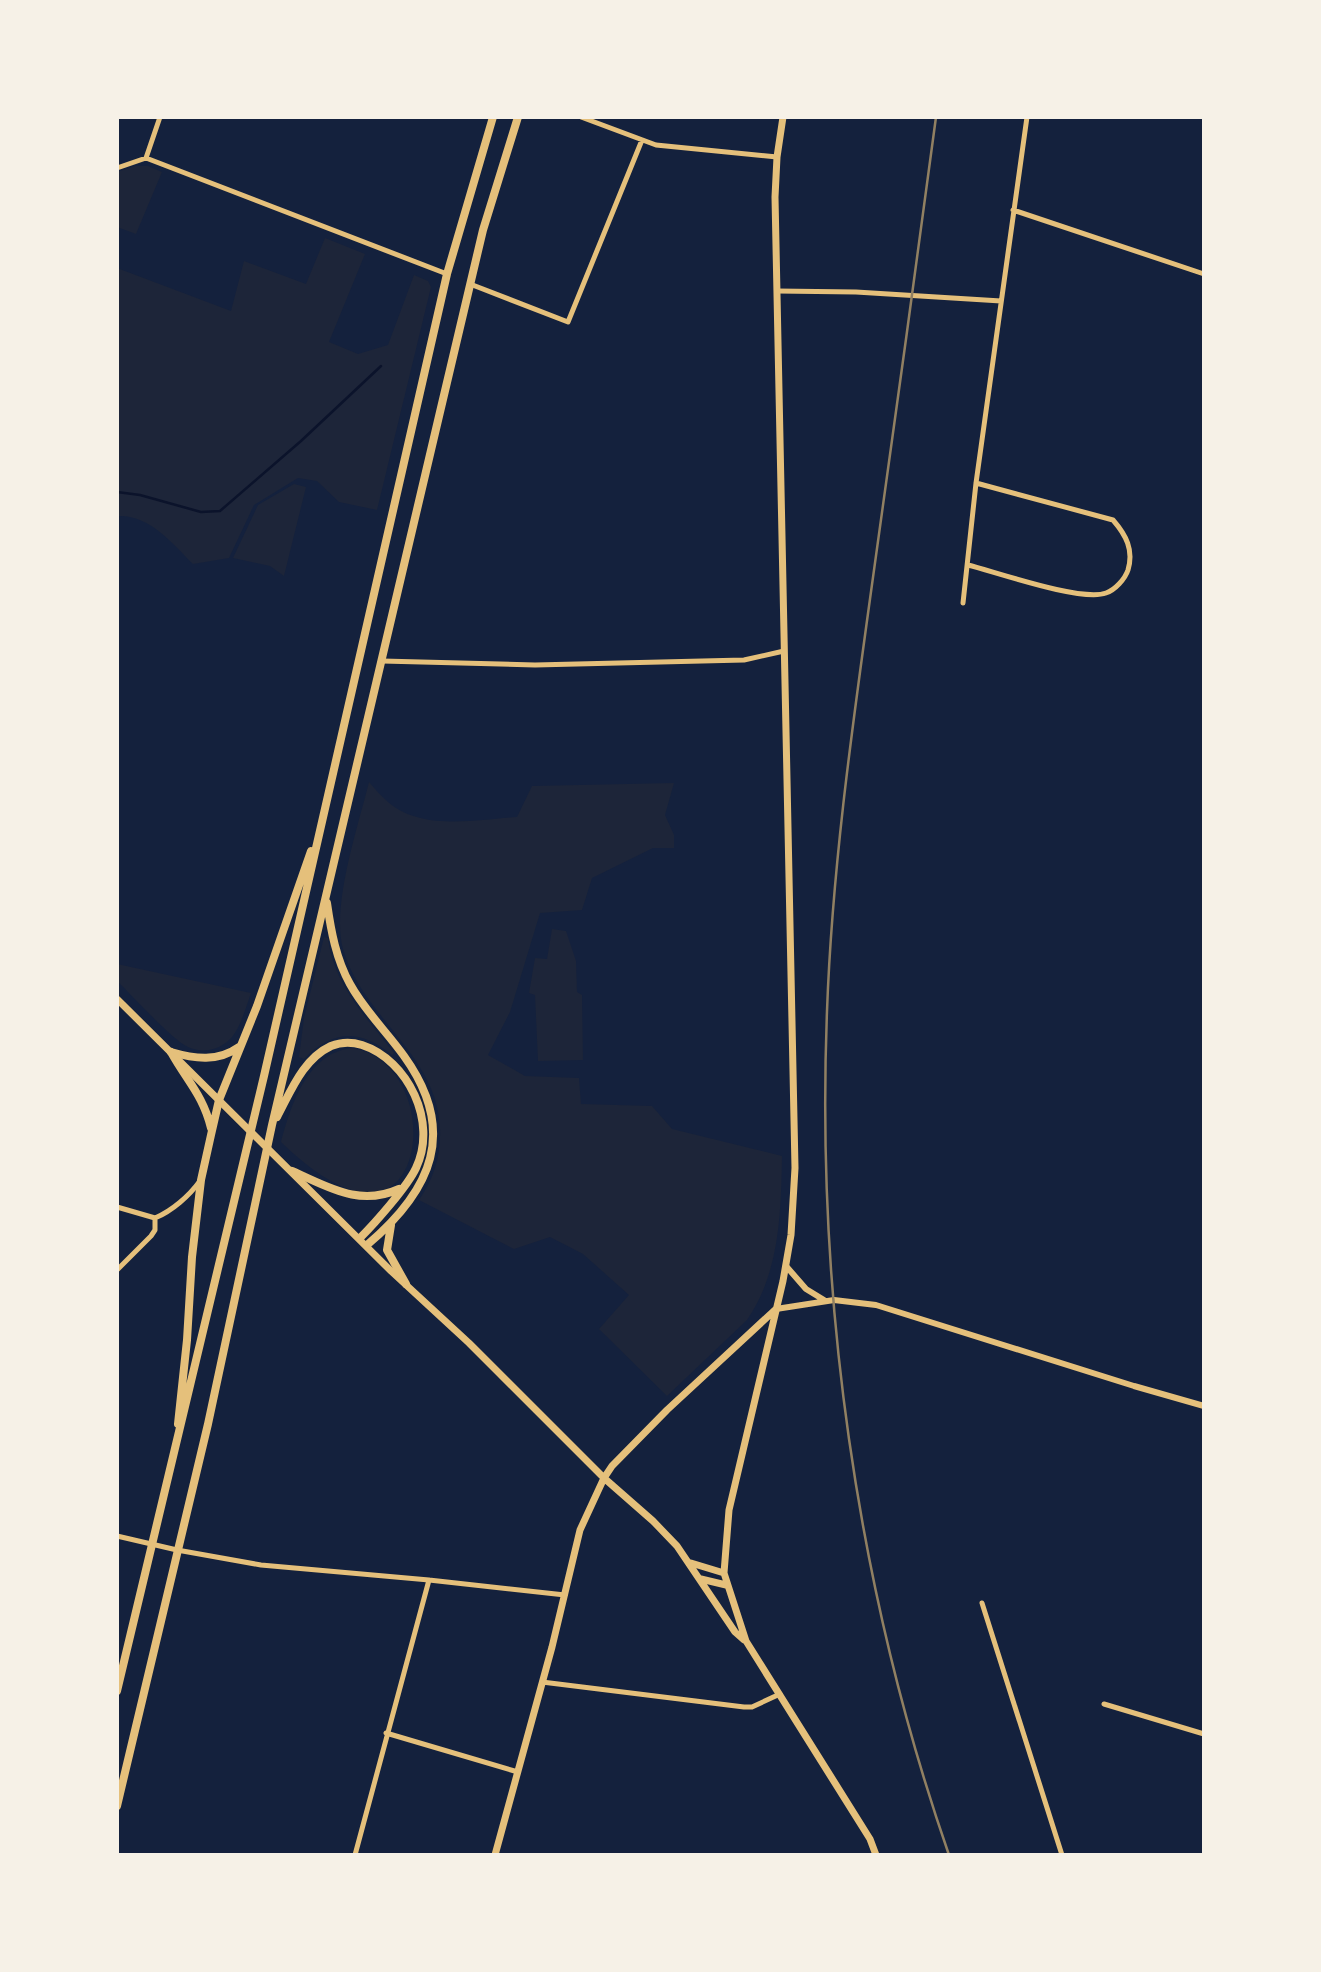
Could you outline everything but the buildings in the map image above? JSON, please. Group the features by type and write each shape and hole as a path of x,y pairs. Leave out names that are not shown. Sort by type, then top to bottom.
{"highway":[{"path":"117,1691 324,815 447,274 493,117"},
{"path":"117,1806 208,1424 272,1125 470,284 492,196 518,117"},
{"path":"174,1458 201,1180 219,1100 268,975 324,815"},
{"path":"326,896 334,941 345,975 420,1080 432,1113 434,1133 430,1161 416,1192 392,1222 368,1245"},
{"path":"272,1125 306,1065 332,1045 351,1042 377,1050 401,1071 417,1102 422,1122 421,1154 416,1168 402,1188 360,1238"},
{"path":"171,1052 207,1059 231,1053 241,1045"},
{"path":"171,1052 182,1073 199,1092 212,1131"},
{"path":"292,1171 346,1194 365,1198 384,1196 402,1188"},
{"path":"392,1222 387,1250 406,1284"}],"main road":[{"path":"783,117 776,158 775,197 796,1168 792,1235 729,1510 724,1573 746,1642 870,1839 876,1855"},
{"path":"117,999 604,1478 653,1521 677,1546 735,1632 746,1642"},
{"path":"495,1855 580,1530 604,1478 612,1465 667,1410 776,1309"},
{"path":"688,1562 724,1573"},
{"path":"700,1579 726,1586"}],"street":[{"path":"146,158 160,117"},
{"path":"581,117 642,141 672,148 776,158"},
{"path":"963,603 976,483 1027,117"},
{"path":"470,284 568,322 642,141"},
{"path":"117,168 146,158 447,274"},
{"path":"1013,210 1204,274"},
{"path":"777,291 856,292 1001,301"},
{"path":"968,565 1084,595 1105,594 1116,587 1128,571 1130,552 1126,535 1113,520 976,483"},
{"path":"382,661 535,665 744,660 783,651"},
{"path":"117,1207 155,1219 193,1191 201,1180"},
{"path":"117,1270 151,1236 155,1230 155,1219"},
{"path":"786,1266 806,1289 825,1301"},
{"path":"776,1309 846,1300 876,1305 1204,1406"},
{"path":"117,1536 261,1565 565,1595"},
{"path":"355,1855 429,1580"},
{"path":"982,1603 1062,1855"},
{"path":"542,1682 744,1707 752,1707 780,1694"},
{"path":"1104,1704 1204,1734"},
{"path":"386,1733 518,1772"}],"shaded area":[{"path":"135,166 148,166 162,172 136,234 117,227 117,172"},
{"path":"325,238 365,254 329,342 358,354 388,345 414,275 428,281 431,287 377,510 339,502 317,481 298,478 254,505 229,558 193,564 150,525 129,517 117,516 117,268 231,311 244,261 306,284"},
{"path":"294,484 306,487 284,576 270,566 233,558 258,505"},
{"path":"369,782 385,800 401,811 416,817 450,821 517,817 532,786 674,783 665,815 674,835 674,848 653,848 592,878 582,910 540,913 510,1012 488,1055 525,1076 579,1078 581,1104 652,1106 672,1129 782,1156 776,1241 766,1282 758,1301 747,1320 667,1396 599,1329 629,1295 583,1254 550,1237 514,1249 419,1200 429,1183 438,1158 440,1129 436,1103 427,1079 413,1057 366,995 353,973 343,949 340,931 340,911 347,866"},
{"path":"552,929 566,931 576,961 577,992 582,995 583,1060 538,1061 535,995 529,993 535,958 547,959"},
{"path":"324,937 328,938 331,955 344,985 394,1053 392,1055 369,1040 347,1036 326,1042 304,1059 299,1057 304,1018"},
{"path":"117,964 251,993 238,1027 228,1041 212,1050 194,1049 172,1035 117,981"},
{"path":"352,1048 379,1059 399,1080 410,1106 413,1134 409,1161 397,1181 378,1192 351,1190 331,1181 281,1142 296,1097 312,1070 336,1052"}],"waterway":[{"path":"117,492 140,495 201,512 220,511 301,441 381,366"}],"railway":[{"path":"936,117 843,805 827,1011 825,1118 828,1225 836,1332 849,1439 889,1650 949,1855"}]}
